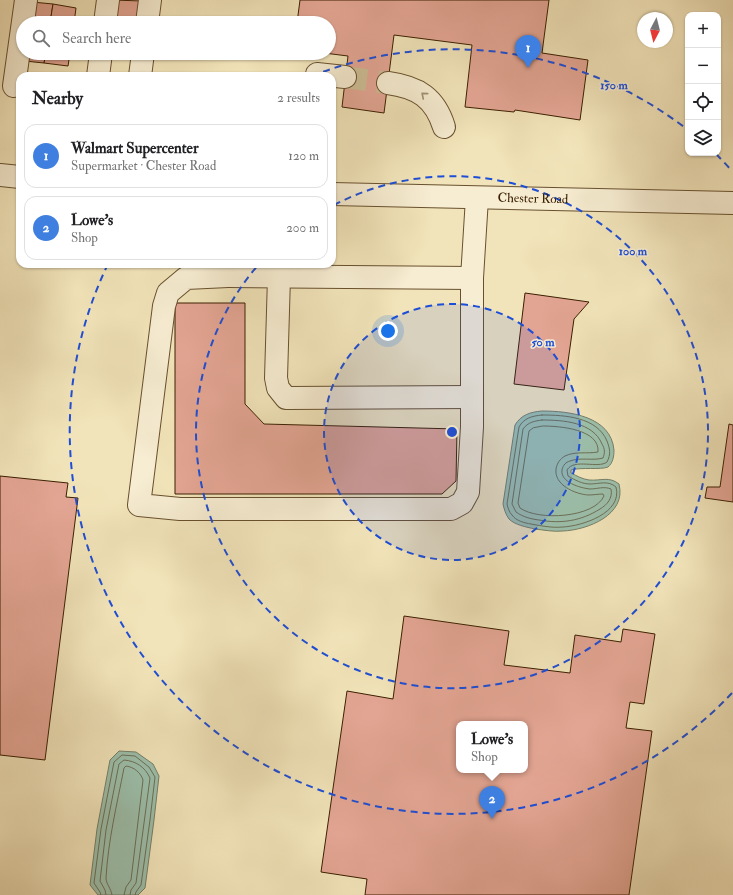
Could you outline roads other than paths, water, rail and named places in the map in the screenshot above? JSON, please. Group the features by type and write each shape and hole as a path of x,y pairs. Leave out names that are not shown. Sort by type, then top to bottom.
{"street":[{"path":"24,16 26,0"},
{"path":"106,16 108,0"},
{"path":"148,16 150,0"},
{"path":"14,86 18,60"},
{"path":"99,72 100,60"},
{"path":"141,72 142,60"},
{"path":"336,76 345,77"},
{"path":"388,83 418,90 433,104 440,114 444,128"},
{"path":"0,175 16,177"},
{"name":"Chester Road","path":"336,194 733,203"},
{"path":"472,278 279,277 228,270 186,278 168,293 164,306 138,505 180,509 451,509 462,502 468,492 472,427 472,278 477,198"},
{"path":"279,277 276,378 278,388 286,398 472,397"}],"water":[{"path":"542,411 564,412 587,418 597,423 605,430 611,439 614,455 608,467 571,470 571,473 584,479 608,479 619,484 620,495 617,504 603,519 583,528 549,531 524,527 511,521 506,514 503,504 515,425 526,415"},
{"path":"119,751 136,752 153,764 159,776 145,888 138,895 98,895 90,885 97,829 110,760"}],"tunnel":[{"path":"345,77 388,83"}],"place":[{"name":"Walmart Supercenter","path":"528,68"},
{"name":"Lowe's","path":"492,819"}]}
